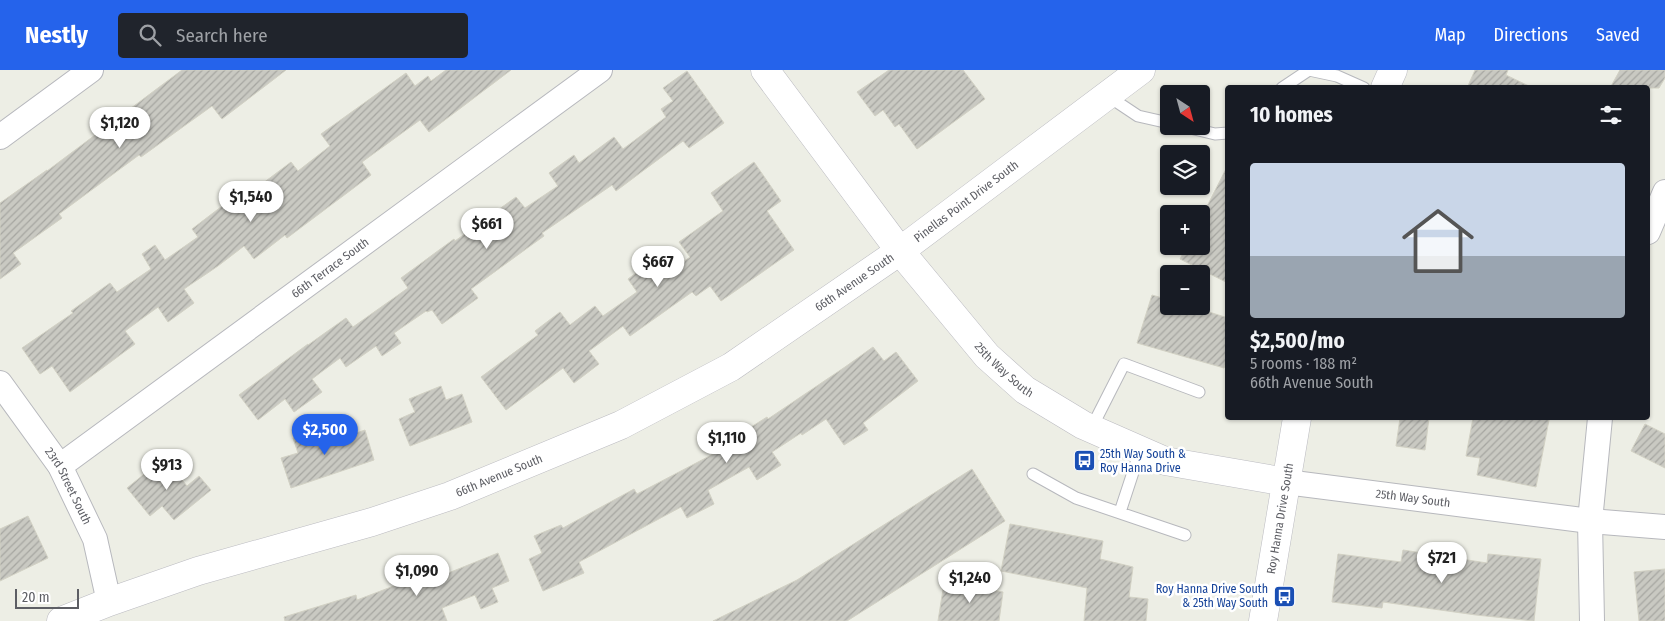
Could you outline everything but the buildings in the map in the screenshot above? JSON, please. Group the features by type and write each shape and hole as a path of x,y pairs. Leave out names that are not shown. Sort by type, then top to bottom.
{"street":[{"path":"0,137 91,70"},
{"name":"66th Terrace South","path":"60,466 600,70"},
{"path":"765,70 900,250"},
{"name":"Pinellas Point Drive South","path":"900,250 1142,70"},
{"path":"1386,85 1393,70"},
{"path":"1650,227 1665,192"},
{"name":"25th Way South","path":"900,250 993,362 1025,390 1091,429 1165,461 1286,482 1590,521 1665,527"},
{"name":"66th Avenue South","path":"61,621 198,571 372,522 441,499 620,424 731,367 900,250"},
{"name":"23rd Street South","path":"0,383 60,466 95,539 109,602"},
{"name":"Roy Hanna Drive South","path":"1263,621 1297,420"},
{"path":"1592,621 1590,521 1600,420"}],"lane":[{"path":"1286,85 1309,70 1337,76 1357,85"},
{"path":"1108,95 1138,116 1160,121"},
{"path":"1210,133 1225,132"},
{"path":"1091,429 1124,364 1199,392"},
{"path":"1120,512 1140,451"},
{"path":"1033,474 1076,498 1185,534"}],"place":[{"name":"25th Way South & Roy Hanna Drive","path":"1084,461"},
{"name":"Roy Hanna Drive South & 25th Way South","path":"1284,596"}]}
